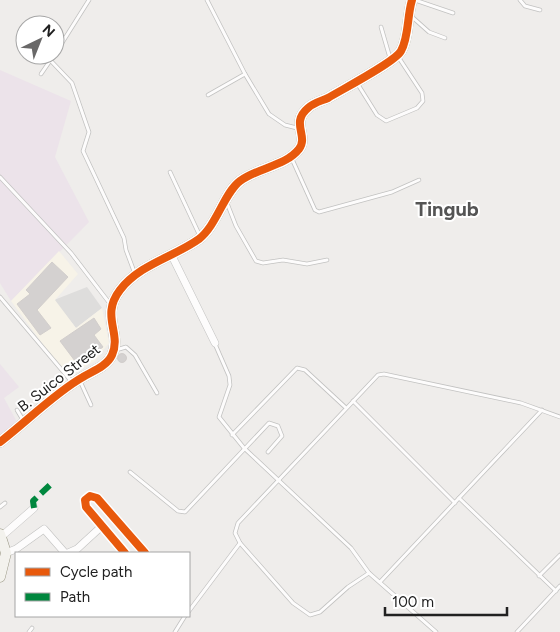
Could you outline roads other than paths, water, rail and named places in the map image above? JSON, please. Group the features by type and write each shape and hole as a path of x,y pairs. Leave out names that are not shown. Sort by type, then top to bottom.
{"street":[{"path":"111,306 120,290 136,275 200,237 227,201 229,192 240,180 291,156 300,148 303,140 299,128 302,113 310,106 394,58 403,44 408,13 413,0"},
{"path":"171,254 215,343"},
{"name":"B. Suico Street","path":"0,442 76,381 107,362 113,351 111,306"},
{"path":"124,552 86,507 86,500 90,496 93,495 97,498 144,552"},
{"path":"0,577 6,553 1,535 34,508"},
{"path":"70,552 77,549 102,526"},
{"path":"6,553 16,549 44,529 66,552"}],"lane":[{"path":"65,38 89,0"},
{"path":"206,0 245,74 269,114 285,125 299,128"},
{"path":"413,0 453,13"},
{"path":"520,0 525,6 540,10"},
{"path":"408,13 429,32 446,38"},
{"path":"356,80 376,115 386,121 418,108 423,101 422,92 403,62 394,58 381,27"},
{"path":"41,74 47,65"},
{"path":"56,65 72,83 89,132 83,151 124,238 126,250 136,275"},
{"path":"208,95 245,74"},
{"path":"291,156 315,210 318,212 392,192 419,180"},
{"path":"170,172 200,237"},
{"path":"0,177 70,253 111,306"},
{"path":"227,201 236,226 256,261 283,260 307,264 326,260"},
{"path":"0,296 76,381 91,405"},
{"path":"215,343 230,385 219,417 232,435 279,482 351,548 369,573 436,632"},
{"path":"113,351 126,347 135,355 157,393"},
{"path":"232,435 297,368 305,370 346,408"},
{"path":"369,573 348,587 320,612 310,614 293,603 240,542 235,533 238,523 279,482 378,375 384,374 542,410 560,417"},
{"path":"352,401 455,503"},
{"path":"17,410 24,423"},
{"path":"380,582 542,410"},
{"path":"130,472 178,511 185,512 196,503 244,448 269,423 273,423 282,430 282,436 268,452"},
{"path":"459,498 556,591"},
{"path":"0,508 5,503"},
{"path":"190,610 240,542"},
{"path":"539,576 560,555"},
{"path":"517,632 560,586"},
{"path":"175,632 184,617"},
{"path":"29,632 32,628"}],"district":[{"name":"Tingub","path":"447,209"}]}
